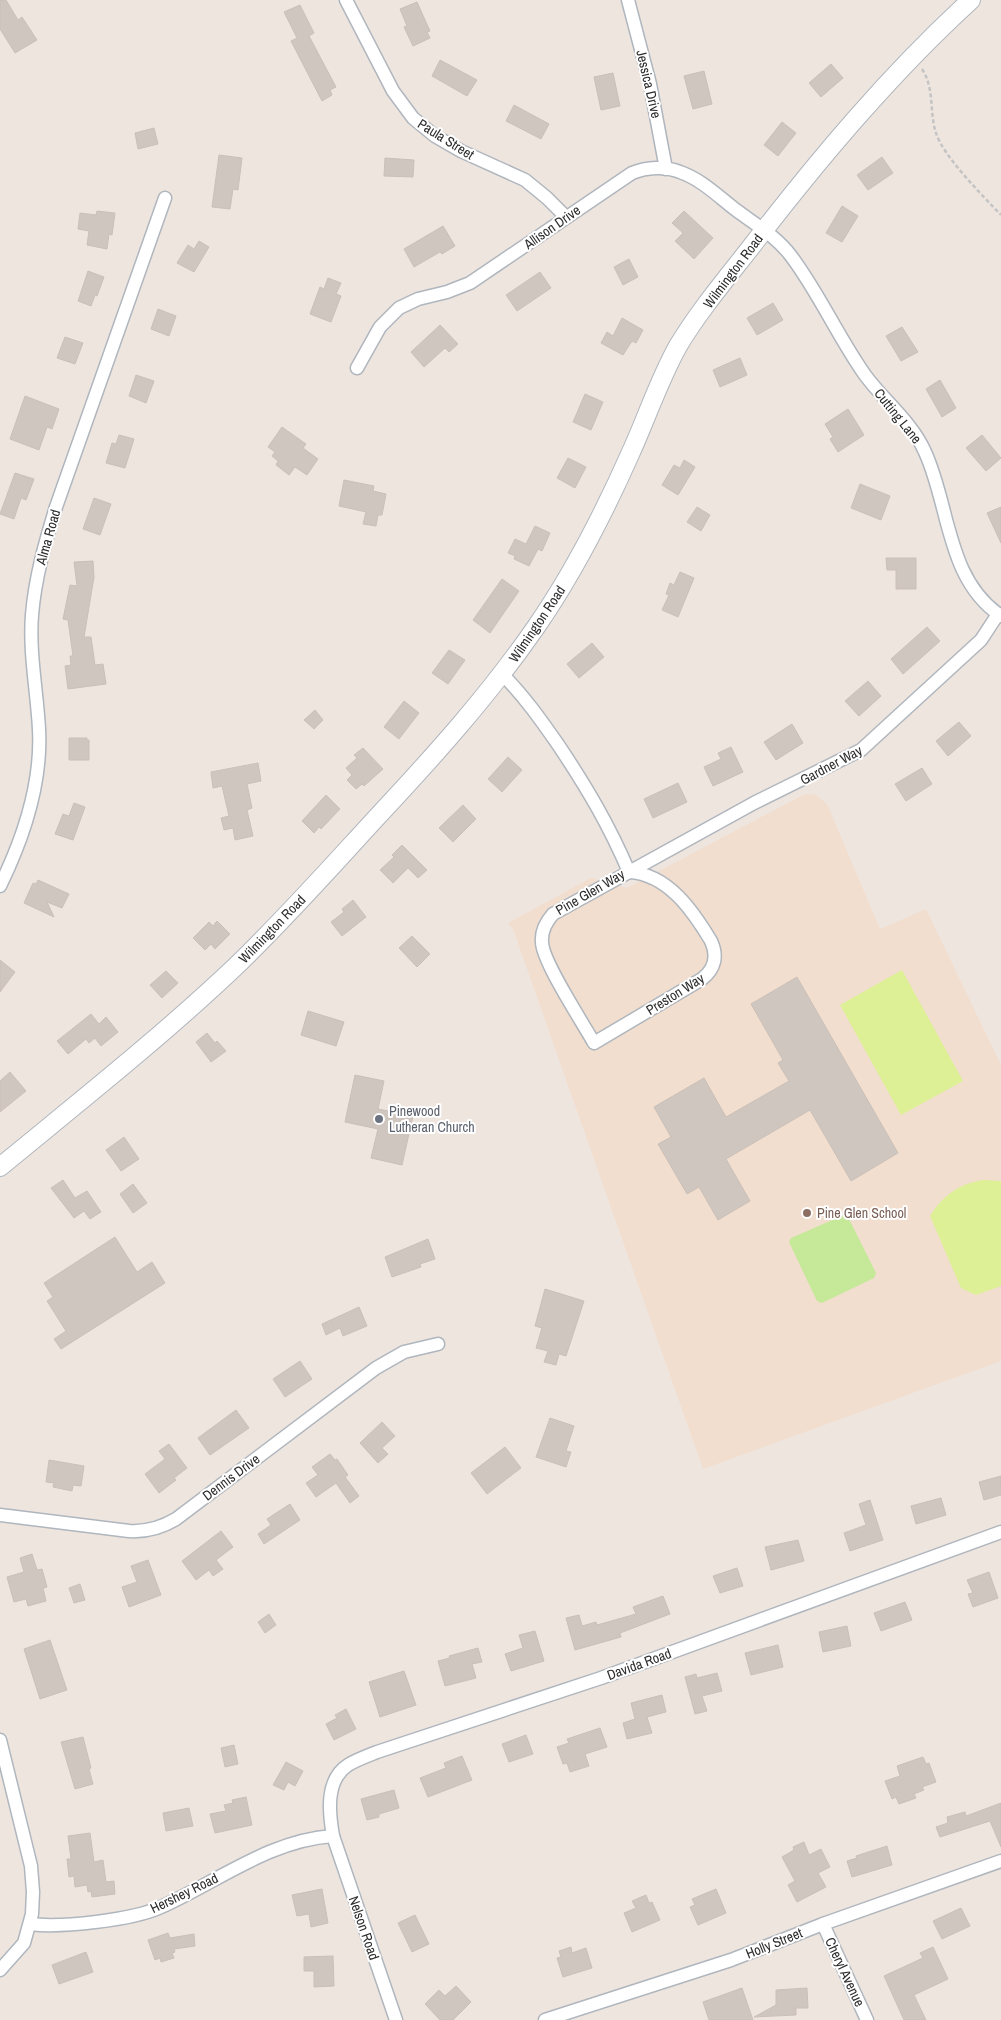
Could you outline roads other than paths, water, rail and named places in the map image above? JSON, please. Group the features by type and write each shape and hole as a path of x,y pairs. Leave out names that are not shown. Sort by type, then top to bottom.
{"main road":[{"name":"Wilmington Road","path":"0,1166 160,1034 237,964 330,868 470,715 554,601 586,547 619,479 662,378 681,342 709,302 839,139 914,56 971,0"}],"street":[{"name":"Paula Street","path":"346,0 393,92 413,118 435,136 461,151 525,180 566,217"},
{"name":"Jessica Drive","path":"628,0 650,84 666,169"},
{"name":"Allison Drive","path":"357,368 380,327 399,308 418,299 446,292 470,282 632,173 648,169 666,169 681,172 698,181 764,231"},
{"name":"Alma Road","path":"0,886 24,829 36,770 39,731 32,616 41,558 56,508 165,198"},
{"name":"Cutting Lane","path":"764,231 779,242 791,256 857,363 920,441 933,471 960,565 977,594 1000,615"},
{"name":"Gardner Way","path":"629,872 754,803 861,750 978,643 1000,615"},
{"name":"Pine Glen Way","path":"502,674 519,690 575,770 600,810 629,872 557,911 547,922 542,935 542,945 546,959 594,1043"},
{"name":"Preston Way","path":"594,1043 702,979 710,971 715,959 714,947 711,941 683,900 672,890 655,880 637,872 629,872"},
{"name":"Dennis Drive","path":"0,1515 129,1531 146,1531 161,1527 183,1513 376,1368 404,1352 438,1344"},
{"name":"Davida Road","path":"332,1836 329,1804 331,1792 342,1770 358,1760 377,1752 601,1678 1001,1532"},
{"path":"0,1740 31,1866 33,1902 30,1924 21,1948 0,1970"},
{"name":"Hershey Road","path":"30,1924 51,1926 134,1916 160,1907 278,1849 309,1839 332,1836"},
{"name":"Nelson Road","path":"332,1836 396,2020"},
{"name":"Holly Street","path":"545,2020 731,1960 822,1924 1001,1862"},
{"name":"Cheryl Avenue","path":"822,1924 867,2020"}],"place":[{"name":"Pinewood Lutheran Church","path":"379,1119"},
{"name":"Pine Glen School","path":"807,1213"}]}
